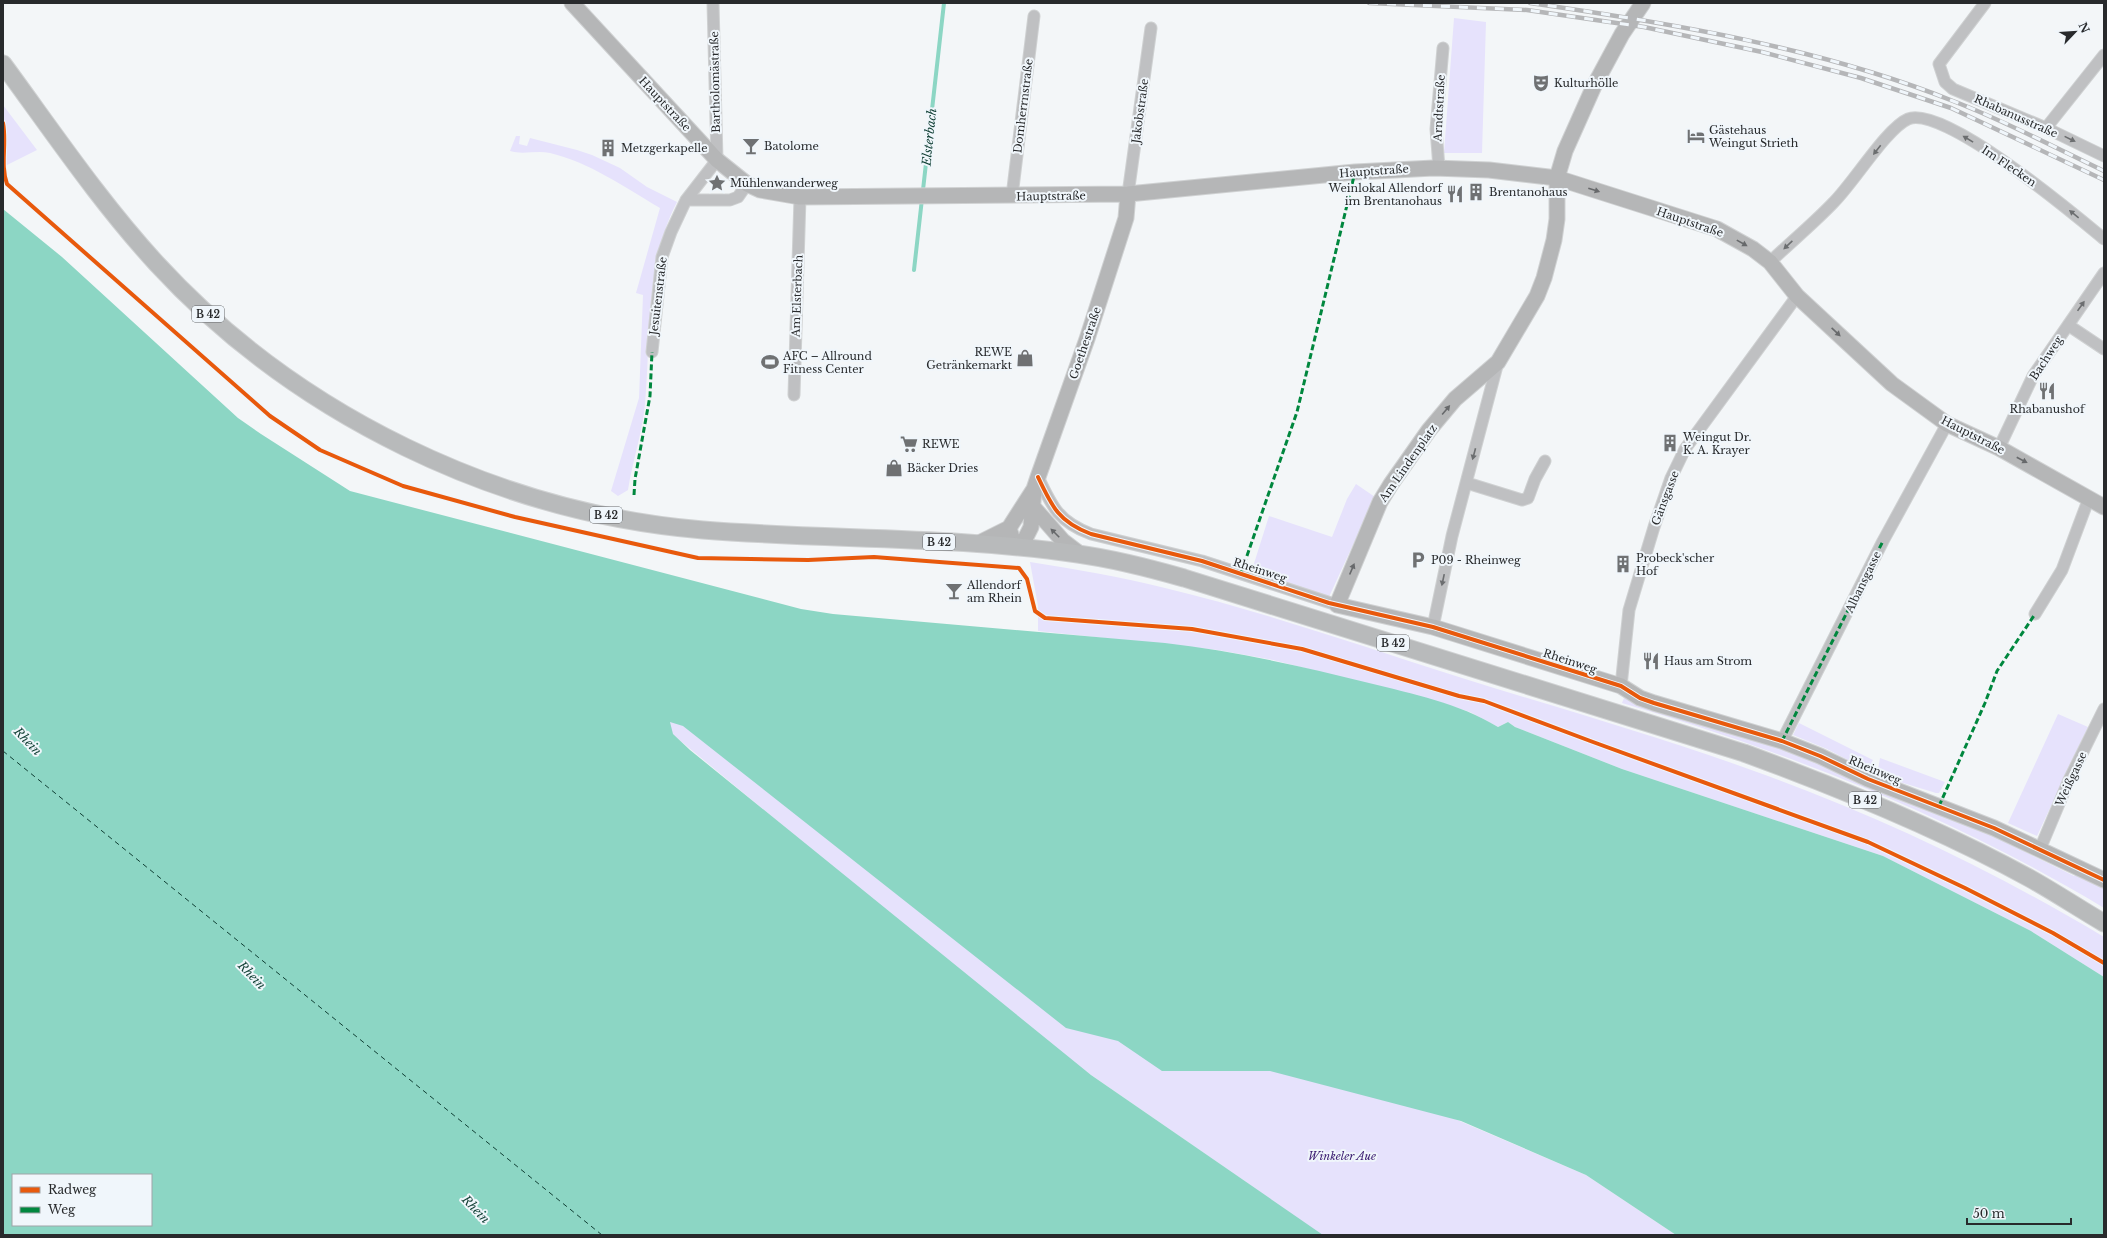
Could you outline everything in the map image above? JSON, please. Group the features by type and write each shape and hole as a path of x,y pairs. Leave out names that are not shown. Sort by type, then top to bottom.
{"main road":[{"name":"B 42","path":"3,64 116,216 159,266 206,312 256,354 309,392 365,426 423,456 484,481 591,513 646,523 702,530 1021,547 1080,554 1137,565 1184,578 1606,710 1796,772 1894,813 2032,880 2104,923"}],"street":[{"name":"Hauptstraße","path":"572,3 717,160 747,184 760,190 800,197 1128,194 1355,172 1439,168 1489,170 1557,178 1718,229 1770,262 1797,296 1892,384 1947,424 1999,448 2104,507"},
{"name":"Bartholomästraße","path":"713,3 717,160"},
{"name":"Am Lindenplatz","path":"1433,627 1452,536 1498,362 1525,318 1544,278 1554,240 1557,219 1557,178 1565,151 1594,86 1622,34 1643,3"},
{"name":"Rhabanusstraße","path":"1984,3 1939,64 1945,82 1953,89 2046,128 2104,156"},
{"name":"Domherrnstraße","path":"1012,196 1034,16"},
{"name":"Jakobstraße","path":"1128,194 1151,28"},
{"name":"Arndtstraße","path":"1439,168 1436,129 1443,48"},
{"path":"2046,128 2104,55"},
{"name":"Im Flecken","path":"1770,262 1834,202 1896,127 1910,118 1919,117 1935,121 1957,132 2035,183 2104,239"},
{"name":"Jesuitenstraße","path":"652,352 662,257 671,232 686,200 717,160"},
{"path":"686,200 730,200 738,197 747,184"},
{"name":"Goethestraße","path":"1036,483 1087,339 1126,218 1128,194"},
{"name":"Am Elsterbach","path":"794,395 800,197"},
{"name":"Bachweg","path":"1999,448 2033,376 2104,274"},
{"name":"Gänsgasse","path":"1621,686 1629,610 1654,527 1672,478 1685,449 1797,296"},
{"path":"2068,325 2104,349"},
{"name":"Am Lindenplatz","path":"1337,605 1380,502 1391,484 1429,430 1455,399 1498,362"},
{"name":"Albansgasse","path":"1782,741 1883,541 1947,424"},
{"path":"1467,483 1522,500 1528,498 1535,479 1545,461"},
{"path":"1008,528 1012,538 1021,547 1031,527 1036,483"},
{"path":"977,544 1008,528 1036,483"},
{"name":"Rheinweg","path":"1036,483 1064,520 1091,534 1202,561 1337,605 1433,627 1621,686 1640,698 1654,703 1782,741 1820,756 1868,779 1994,828 2104,880"},
{"path":"2035,614 2062,570 2089,498"},
{"path":"1034,508 1062,541 1080,554"},
{"name":"Weißgasse","path":"2040,849 2069,780 2104,709"}],"green space":[{"path":"1454,18 1486,22 1482,153 1444,153"},
{"path":"3,105 37,150 3,167"},
{"path":"516,136 520,136 519,144 527,146 530,138 592,155 620,168 647,187 677,202 667,225 659,250 654,275 649,327 645,404 642,425 628,490 618,496 611,491 639,398 643,295 636,293 660,208 607,176 565,157 545,152 520,153 510,151"},
{"path":"1356,484 1375,497 1328,599 1251,573 1269,516 1332,537 1347,499"},
{"path":"1030,562 1132,580 1240,608 1654,737 1730,762 1812,793 1898,829 1982,869 2064,913 2104,937 2104,977 2031,931 1883,856 1622,769 1515,727 1508,722 1498,727 1470,712 1442,703 1273,660 1218,650 1038,631 1038,606"},
{"path":"1624,698 1672,715 1783,746 1995,837 2074,876 2080,874 2104,889 2104,908 2047,875 1930,816 1870,790 1747,743 1622,703"},
{"name":"Winkeler Aue","path":"661,709 682,725 1455,1119 1586,1175 1676,1235 1317,1235 1243,1180 1091,1075 1028,1028 654,719"},
{"path":"2058,714 2088,727 2037,836 2008,823"},
{"path":"1799,723 1873,760 1867,770 1827,749 1793,735"},
{"path":"1880,758 1945,782 1939,793 1936,793 1877,775"}],"water":[{"name":"Rhein","path":"3,209 62,257 238,418 350,491 801,609 833,614 1191,646 1293,665 1419,695 1452,705 1498,727 1508,722 1515,727 1622,769 1883,856 2031,931 2104,977 2104,1235 1676,1235 1586,1175 1461,1121 1270,1071 1162,1071 1118,1041 1066,1028 683,726 670,722 673,734 690,750 1091,1075 1323,1235 3,1235"}],"waterway":[{"name":"Elsterbach","path":"914,270 944,3"}],"ferry route":[{"path":"3,751 602,1235"}],"railway":[{"path":"1369,3 1527,10 1644,27 1762,52 1861,78 1951,108 2104,180"},
{"path":"1530,3 1637,19 1691,29 1798,52 1851,66 1903,82 1953,101 2010,126 2104,171"}],"marked path":[{"path":"1241,573 1297,412 1355,172"},
{"path":"634,495 635,479 650,396 652,352"},
{"path":"1782,741 1883,541"},
{"path":"1939,806 1985,703 1997,671 2035,614"}],"cycle path":[{"path":"3,123 4,169 7,184 270,416 320,450 403,486 515,517 698,558 808,560 874,557 1019,568 1027,579 1035,611 1045,618 1192,629 1302,649 1459,696 1484,701 1868,842 1965,888 2053,933 2104,963"},
{"path":"1038,477 1052,505 1064,519 1091,534 1202,561 1329,603 1433,627 1621,686 1640,698 1654,703 1782,741 1820,756 1868,779 1994,828 2104,880"}],"place":[{"name":"Kulturhölle","path":"1541,83"},
{"name":"Gästehaus Weingut Strieth","path":"1696,136"},
{"name":"Batolome","path":"751,146"},
{"name":"Metzgerkapelle","path":"608,148"},
{"name":"Mühlenwanderweg","path":"717,183"},
{"name":"Brentanohaus","path":"1476,192"},
{"name":"Weinlokal Allendorf im Brentanohaus","path":"1455,194"},
{"name":"REWE Getränkemarkt","path":"1025,358"},
{"name":"AFC – Allround Fitness Center","path":"770,362"},
{"name":"Rhabanushof","path":"2047,391"},
{"name":"Weingut Dr. K. A. Krayer","path":"1670,443"},
{"name":"REWE","path":"909,444"},
{"name":"Bäcker Dries","path":"894,468"},
{"name":"P09 - Rheinweg","path":"1418,560"},
{"name":"Probeck'scher Hof","path":"1623,564"},
{"name":"Allendorf am Rhein","path":"954,591"},
{"name":"Haus am Strom","path":"1651,661"}]}
